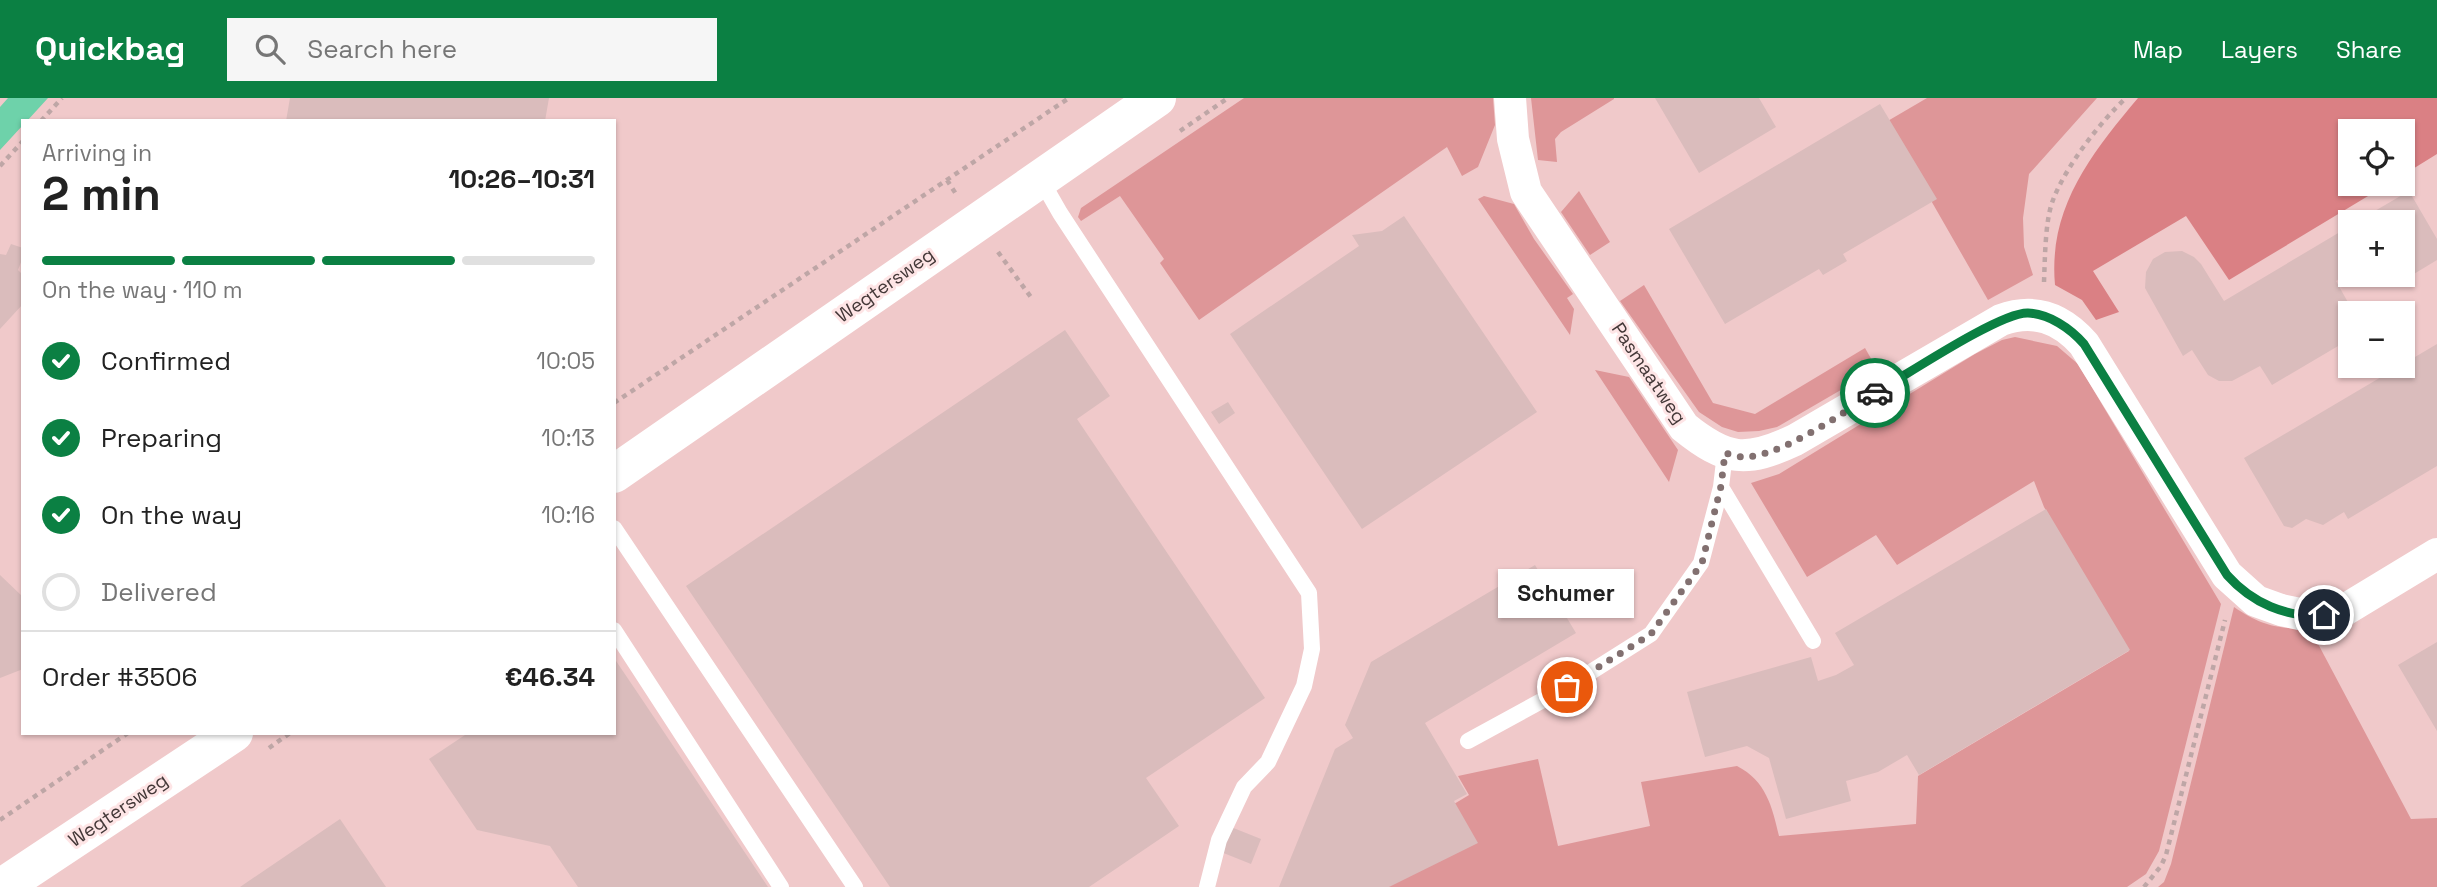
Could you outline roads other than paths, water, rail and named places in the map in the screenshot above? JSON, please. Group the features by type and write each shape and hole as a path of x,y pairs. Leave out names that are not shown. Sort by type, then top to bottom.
{"street":[{"name":"Wegtersweg","path":"616,473 1157,98"},
{"name":"Pasmaatweg","path":"1510,98 1513,139 1526,192 1684,427 1705,444 1741,457 1769,452 1795,440 2001,320 2019,314 2042,316 2062,325 2084,344 2227,575 2236,586 2256,601 2281,611 2309,616 2338,614 2437,554"},
{"name":"Wegtersweg","path":"2,887 231,735"}],"lane":[{"path":"1040,178 1060,213 1309,593 1312,649 1304,686 1268,762 1244,787 1219,841 1207,887"},
{"path":"1468,741 1567,687 1651,634 1702,563 1721,486 1725,453"},
{"path":"1721,486 1813,641"},
{"path":"616,530 855,887"},
{"path":"616,634 781,887"}],"place":[{"name":"Schumer","path":"1567,687"}]}
